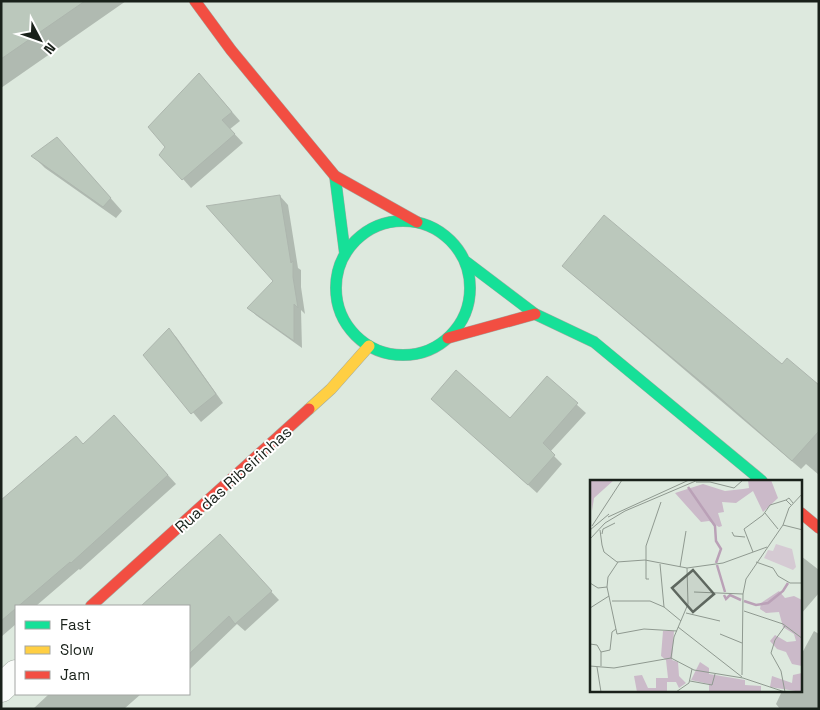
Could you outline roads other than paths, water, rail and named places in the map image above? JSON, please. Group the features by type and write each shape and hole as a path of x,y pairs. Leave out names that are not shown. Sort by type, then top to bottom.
{"street":[{"path":"195,1 231,50 335,176 417,222 437,229 453,242 465,261 470,281 469,302 461,321 448,338"},
{"path":"335,176 345,254"},
{"path":"417,222 396,220 376,226 358,238 345,254 337,274 336,295 341,315 352,333 369,346 388,354 410,355 430,350 448,338 536,314"},
{"path":"465,261 536,314 594,342 761,480"},
{"name":"Rua das Ribeirinhas","path":"92,605 331,390 369,346"},
{"path":"802,514 819,528"},
{"path":"1,688 15,675"}]}
